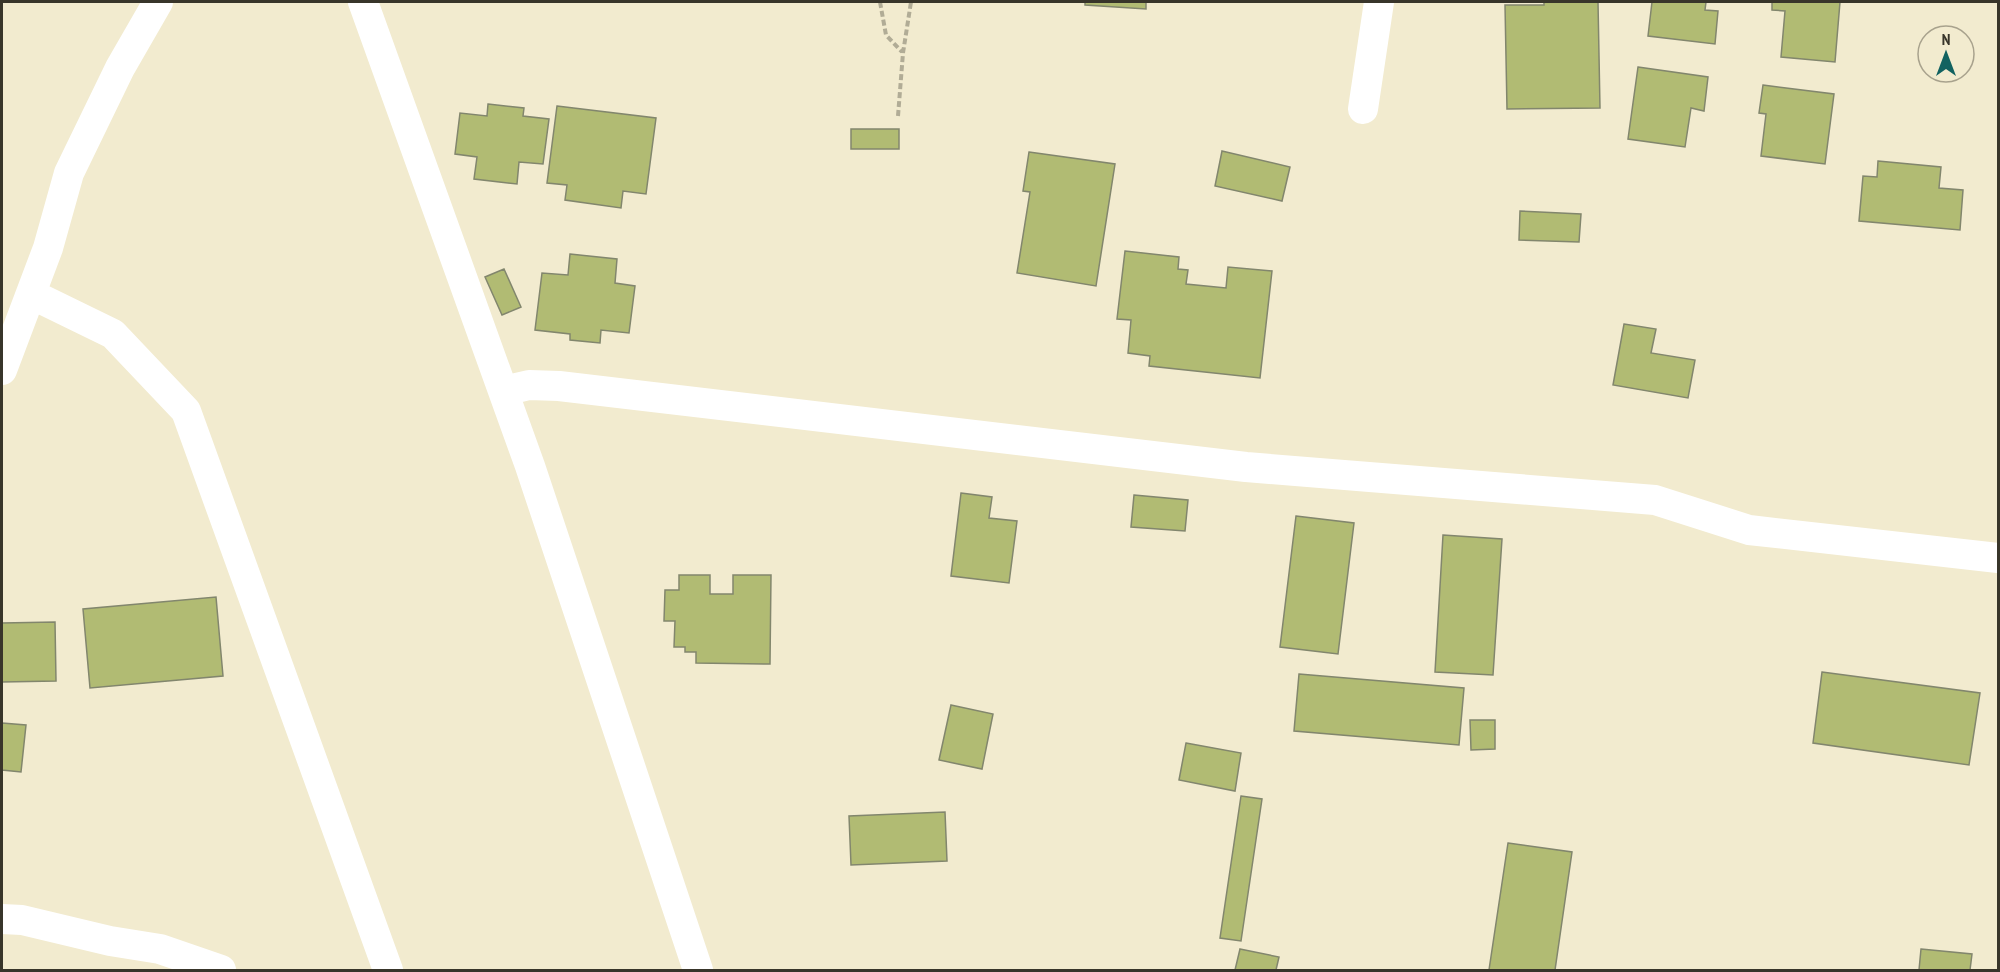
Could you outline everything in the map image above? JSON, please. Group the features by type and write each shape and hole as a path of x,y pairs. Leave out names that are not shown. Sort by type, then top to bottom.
{"street":[{"path":"2,370 48,248 69,173 120,68 158,2"},
{"path":"363,2 504,391 585,626 698,970"},
{"path":"1363,110 1379,2"},
{"path":"31,294 113,334 186,411 387,970"},
{"path":"504,391 529,386 559,386 1246,467 1655,500 1749,530 1998,558"},
{"path":"2,919 22,920 110,941 160,949 222,970"}],"path":[{"path":"880,2 886,35 903,53"},
{"path":"898,116 903,53 911,2"}],"building":[{"path":"1085,2 1146,2 1146,9 1085,5"},
{"path":"1544,2 1598,2 1600,108 1507,109 1505,5 1544,5"},
{"path":"1652,2 1706,2 1705,10 1718,11 1715,44 1648,36"},
{"path":"1772,2 1840,2 1835,62 1781,57 1785,11 1772,10"},
{"path":"1638,67 1708,77 1704,111 1691,108 1685,147 1628,139"},
{"path":"1763,85 1834,94 1825,164 1761,156 1766,114 1759,113"},
{"path":"488,104 524,108 523,116 549,119 543,164 519,162 517,184 474,179 477,157 455,154 460,113 487,116"},
{"path":"557,106 656,118 646,194 623,191 621,208 565,200 567,185 547,183"},
{"path":"851,129 899,129 899,149 851,149"},
{"path":"1222,151 1290,167 1282,201 1215,186"},
{"path":"1029,152 1115,164 1096,286 1017,273 1030,192 1023,191"},
{"path":"1878,161 1941,167 1939,188 1963,190 1960,230 1859,221 1863,176 1877,177"},
{"path":"1520,211 1581,214 1579,242 1519,240"},
{"path":"1125,251 1179,257 1178,269 1188,270 1186,284 1226,288 1228,267 1272,271 1260,378 1149,366 1150,356 1128,353 1131,320 1117,319"},
{"path":"570,254 617,259 615,283 635,286 629,333 601,330 600,343 570,340 570,334 535,330 542,273 568,275"},
{"path":"504,269 521,307 502,315 485,277"},
{"path":"1624,324 1656,329 1651,353 1695,360 1688,398 1613,385"},
{"path":"961,493 992,497 989,518 1017,521 1009,583 951,576"},
{"path":"1134,495 1188,500 1185,531 1131,527"},
{"path":"1296,516 1354,523 1338,654 1280,647"},
{"path":"1443,535 1502,539 1493,675 1435,672"},
{"path":"679,575 710,575 710,594 733,594 733,575 771,575 770,664 696,663 696,652 685,652 685,647 674,647 675,621 664,621 665,590 679,590"},
{"path":"216,597 223,676 90,688 83,609"},
{"path":"55,622 56,681 2,682 2,623"},
{"path":"1822,672 1980,693 1969,765 1813,743"},
{"path":"1299,674 1464,688 1459,745 1294,731"},
{"path":"951,705 993,714 982,769 939,760"},
{"path":"1470,720 1495,720 1495,749 1471,750"},
{"path":"2,723 26,725 21,772 2,770"},
{"path":"1186,743 1241,753 1235,791 1179,780"},
{"path":"1241,796 1262,799 1241,941 1220,938"},
{"path":"945,812 947,861 851,865 849,816"},
{"path":"1508,843 1572,852 1555,970 1489,970"},
{"path":"1240,949 1279,957 1276,970 1235,970"},
{"path":"1921,949 1972,954 1970,970 1919,970"}]}
